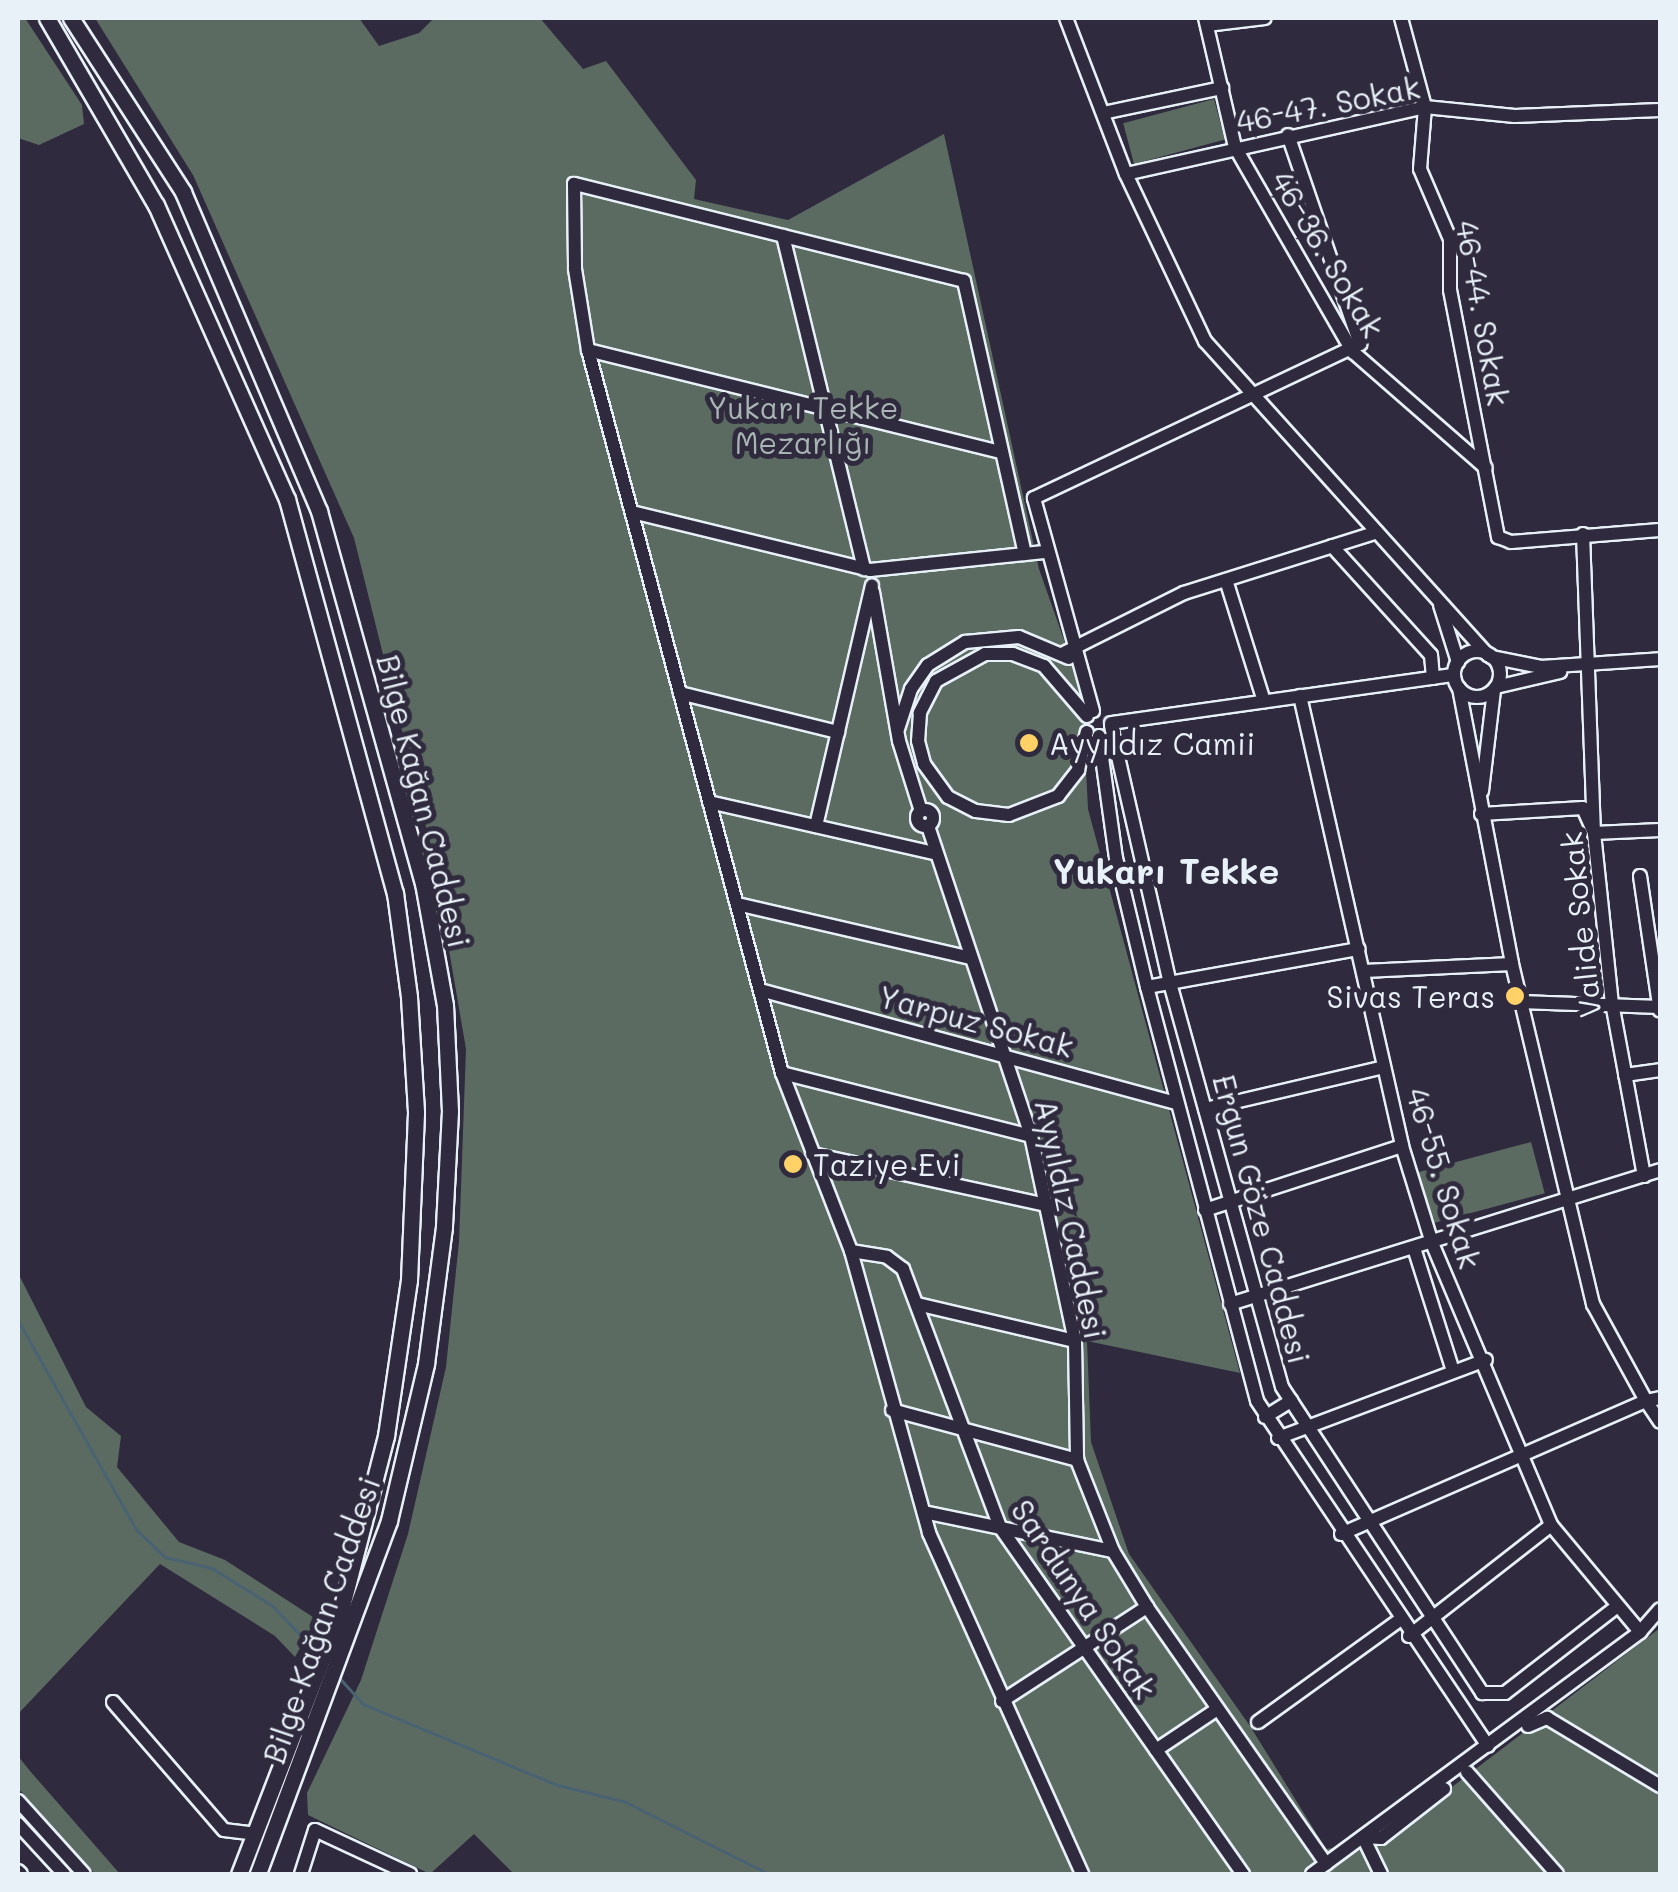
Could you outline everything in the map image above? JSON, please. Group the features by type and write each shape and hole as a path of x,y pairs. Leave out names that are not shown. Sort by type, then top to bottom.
{"main road":[{"name":"Bilge Kağan Caddesi","path":"47,18 156,205 288,499 395,892 416,1114 410,1280 386,1436 333,1631 239,1874"},
{"name":"Bilge Kağan Caddesi","path":"71,18 183,192 319,510 422,883 445,1006 450,1111 444,1227 426,1364 390,1521 258,1874"}],"street":[{"path":"1066,18 1126,174 1205,342 1248,395 1377,532 1499,671 1483,745 1482,814"},
{"path":"1206,21 1265,18"},
{"name":"46-44. Sokak","path":"1401,18 1425,107 1420,169 1450,239 1450,290 1498,538 1511,542 1583,534"},
{"name":"46-36. Sokak","path":"1206,21 1235,148 1353,352 1486,468"},
{"path":"1103,113 1222,88"},
{"name":"46-47. Sokak","path":"1126,174 1425,107 1515,116 1660,110"},
{"path":"1111,724 1105,712 1090,713 1036,661 997,653 955,665 929,692 918,724 924,764 943,792 963,806 994,815 1046,804 1078,770 1093,734 1090,713 1081,668 1068,651 1034,498 1248,395 1353,352 1360,344 1288,135"},
{"path":"1025,554 964,281 574,184 575,270 588,350 782,1073 851,1251 892,1410 924,1512 1002,1701 1082,1874"},
{"name":"Ayyıldız Caddesi","path":"783,236 872,585 898,732 928,818 934,853 1008,1054 1030,1136 1076,1341 1077,1460 1113,1551 1147,1607 1326,1864"},
{"path":"588,350 1002,452"},
{"path":"632,512 867,570 1044,552"},
{"path":"1583,534 1660,530"},
{"path":"898,732 911,689 928,665 965,642 1019,637 1068,651 1184,593 1377,532"},
{"name":"Valide Sokak","path":"1583,534 1594,833 1612,1002 1644,1176"},
{"path":"1332,546 1432,655 1433,678"},
{"path":"1226,580 1264,701"},
{"path":"816,826 872,585"},
{"path":"1437,598 1457,675 1520,1002 1564,1200 1592,1304 1660,1422"},
{"path":"1093,734 1111,724 1457,675 1472,652 1541,667 1660,659"},
{"path":"1457,675 1475,697 1495,688 1586,666"},
{"path":"680,693 838,732"},
{"name":"46-55. Sokak","path":"1300,696 1402,1146 1432,1242 1486,1360 1518,1456 1551,1525 1615,1608 1640,1632"},
{"name":"Ergun Göze Caddesi","path":"1111,724 1170,983 1291,1401 1364,1520 1475,1686 1492,1697 1615,1608"},
{"name":"Ergun Göze Caddesi","path":"1093,734 1146,987 1264,1417 1398,1620 1488,1746"},
{"path":"928,818 943,792"},
{"path":"710,802 934,853"},
{"path":"928,818 963,806"},
{"path":"1482,814 1583,808 1594,833 1660,830"},
{"path":"1113,836 1133,831"},
{"path":"1116,858 1139,854"},
{"path":"1520,1002 1612,1002 1660,1009 1640,876"},
{"path":"737,904 971,958"},
{"path":"1146,987 1359,949"},
{"path":"1364,971 1512,964"},
{"name":"Yarpuz Sokak","path":"760,990 1008,1054 1177,1104"},
{"path":"1206,1109 1384,1066"},
{"path":"1625,1074 1660,1070"},
{"path":"782,1073 1030,1136"},
{"path":"1205,1210 1402,1146"},
{"path":"812,1154 1046,1205"},
{"path":"1230,1304 1660,1170"},
{"path":"1414,1248 1453,1371"},
{"name":"Sardunya Sokak","path":"851,1251 897,1262 917,1304 1000,1527 1243,1874"},
{"path":"917,1304 1076,1341"},
{"path":"1278,1438 1304,1422 1486,1360"},
{"path":"1341,1534 1364,1520 1660,1398"},
{"path":"1264,1417 1291,1401"},
{"path":"892,1410 1077,1460"},
{"path":"924,1512 1113,1551"},
{"path":"1409,1636 1551,1525"},
{"path":"1002,1701 1147,1607"},
{"path":"1312,1874 1640,1632 1660,1608"},
{"path":"1258,1722 1398,1620"},
{"path":"112,1702 224,1830 255,1834"},
{"path":"1156,1750 1216,1710"},
{"path":"1363,1837 1381,1838 1537,1719 1552,1721 1660,1786"},
{"path":"1467,1772 1557,1874"},
{"path":"18,1800 84,1874"},
{"path":"18,1826 64,1874"},
{"path":"301,1874 315,1830 410,1874"},
{"path":"1363,1837 1380,1874"}],"green space":[{"path":"18,18 25,18 82,105 84,124 39,145 18,138"},
{"name":"Yukarı Tekke Mezarlığı","path":"95,18 359,18 379,46 419,33 434,18 540,18 583,69 606,61 696,180 694,199 788,220 944,134 1039,569 1082,691 1088,809 1240,1373 1087,1341 1091,1442 1129,1554 1250,1726 1326,1849 1380,1842 1660,1628 1660,1874 514,1874 474,1834 430,1874 308,1815 307,1793 361,1680 408,1534 446,1367 459,1242 466,1049 432,851 354,538 193,175"},
{"path":"1214,99 1225,140 1134,164 1123,123"},
{"path":"1531,1142 1545,1193 1432,1223 1418,1172"},
{"path":"18,1273 86,1407 121,1436 117,1467 179,1542 225,1560 316,1619 295,1657 275,1636 160,1564 18,1714"},
{"path":"18,1756 120,1874 95,1874 18,1788"}],"waterway":[{"path":"18,1320 137,1530 165,1557 212,1568 273,1606 316,1651"},
{"path":"338,1676 363,1704 558,1785 626,1802 769,1874"}],"place":[{"name":"Ayyıldız Camii","path":"1029,743"},
{"name":"Sivas Teras","path":"1515,996"},
{"name":"Taziye Evi","path":"793,1164"}],"district":[{"name":"Yukarı Tekke","path":"1166,870"}]}
